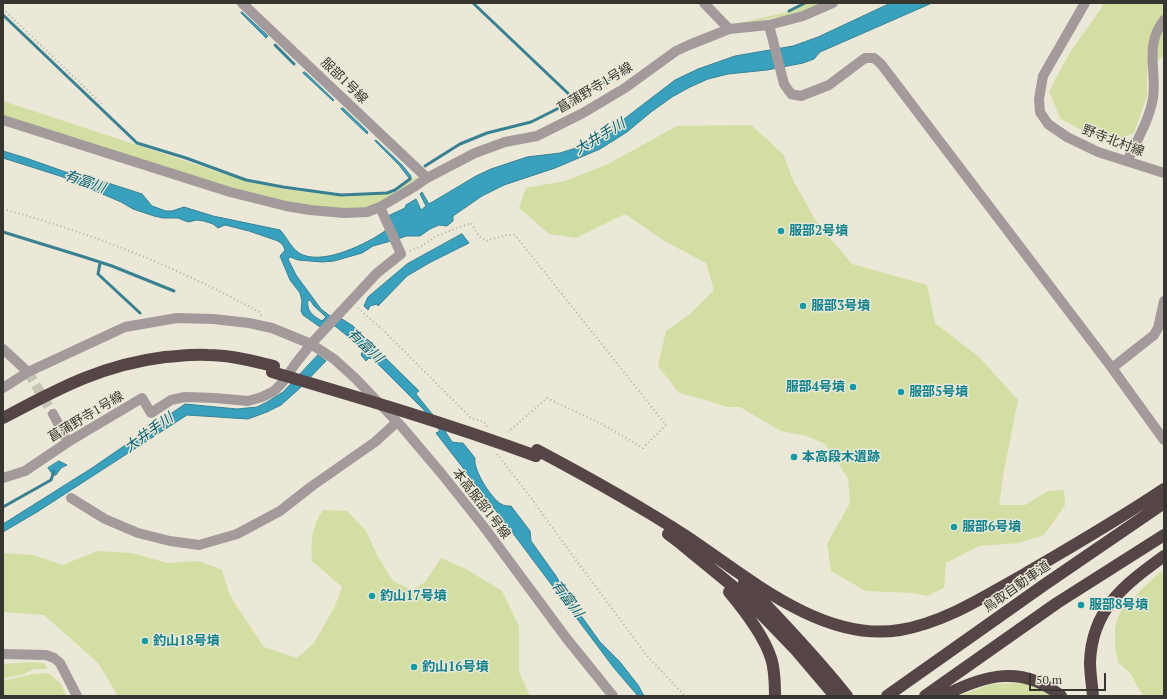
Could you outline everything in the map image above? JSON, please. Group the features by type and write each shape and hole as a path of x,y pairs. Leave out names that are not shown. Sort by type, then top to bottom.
{"highway":[{"path":"3,418 60,388 116,366 182,355 208,354 235,357 537,453 619,494 686,536 731,568 781,600 817,618 848,627 872,631 898,630 918,626 938,619 970,604 1078,543 1164,489"},
{"path":"3,426 63,394 92,381 147,366 184,362 235,363 273,369"},
{"path":"537,453 617,500 680,542 741,593 796,650 835,696"},
{"name":"鳥取自動車道","path":"887,696 1044,585 1164,503"},
{"path":"925,696 1057,603 1164,535"},
{"path":"680,542 740,605 757,630 771,659 775,683 775,696"},
{"path":"1093,696 1090,663 1092,645 1097,625 1109,603 1121,590 1144,570 1164,556"},
{"path":"731,568 782,620 847,696"},
{"path":"943,696 956,689 984,679 1017,676 1028,677 1046,684 1061,696"}],"street":[{"name":"服部1号線","path":"242,3 427,178"},
{"path":"704,3 729,29"},
{"name":"菖蒲野寺1号線","path":"3,120 216,188 256,199 310,210 344,213 367,212 382,209 427,178 475,153 505,142 537,136 583,113 619,92 676,51 701,39 729,29 769,25 803,16 833,3"},
{"name":"野寺北村線","path":"1085,3 1043,76 1039,99 1040,112 1048,124 1067,137 1098,152 1164,173"},
{"path":"1127,161 1147,122 1153,97 1152,53 1155,36 1164,20"},
{"path":"769,25 784,84 790,94 801,96 829,85 865,58 874,58 881,64 1112,368 1164,440"},
{"path":"314,342 399,251 382,209"},
{"path":"1112,368 1154,335 1158,328 1164,301"},
{"name":"本高服部1号線","path":"3,388 28,372 125,327 177,318 213,319 249,323 272,328 314,342 334,358 398,422 484,527 567,639 613,696"},
{"name":"菖蒲野寺1号線","path":"3,478 25,471 68,442 142,398 151,413 171,400 185,397 248,401 262,397 274,391 282,383 302,355 314,342"},
{"path":"3,349 28,372"},
{"path":"53,414 68,442"},
{"path":"71,498 105,519 138,533 170,542 199,545 237,534 280,511 312,486 375,442 398,422"},
{"path":"3,654 46,655 54,658 60,663 77,696"}],"path":[{"path":"3,9 103,105"},
{"path":"3,209 103,240 174,271 230,296 259,312 272,328"},
{"path":"399,251 422,246 436,236 470,224 479,236 486,241 506,235 515,235 666,425 643,448 600,423 547,398 508,432"},
{"path":"348,305 384,331 471,418 484,422 491,432"},
{"path":"494,450 532,499 648,657 685,696"}],"green space":[{"path":"807,3 827,3 802,14 772,18 745,24 730,25 788,12"},
{"path":"1103,3 1164,3 1164,55 1147,69 1147,96 1134,133 1119,139 1092,136 1060,118 1049,91 1069,54 1102,7"},
{"path":"3,101 246,181 283,189 342,196 387,194 396,191 417,176 417,179 372,207 328,209 265,198 3,119"},
{"path":"751,125 783,154 794,182 816,221 852,264 927,285 935,323 979,357 1018,400 999,505 1025,505 1048,491 1064,490 1065,505 1044,535 1019,543 979,546 946,563 944,588 927,596 913,593 866,591 831,571 827,544 850,503 848,478 825,444 807,436 781,431 740,407 726,407 679,393 658,366 666,331 690,314 714,290 706,263 666,242 625,214 576,238 549,234 519,208 526,188 565,181 608,164 677,126"},
{"path":"323,510 347,511 366,531 378,557 393,581 412,590 425,582 441,558 466,569 502,591 519,626 519,672 530,696 118,696 98,663 44,615 3,612 3,553 34,555 62,565 98,551 132,553 167,563 199,561 222,570 230,596 264,647 297,658 314,643 335,606 342,587 312,561 314,529"},
{"path":"1160,572 1164,573 1164,696 1143,696 1130,673 1118,662 1115,646 1115,628 1122,609 1132,602 1139,592"},
{"path":"29,662 43,663 47,667 45,669 34,669 22,675 3,678 3,664"},
{"path":"48,673 61,684 66,696 3,696 3,681 33,674"},
{"path":"1024,683 1042,690 1052,696 958,696 991,684"}],"water":[{"path":"891,3 932,3 820,52 814,59 803,63 767,70 728,74 708,79 690,87 672,97 627,132 600,149 555,168 504,185 482,196 453,216 453,221 447,226 439,225 420,236 406,236 373,246 362,253 334,261 322,262 298,260 290,257 288,259 296,275 321,309 330,316 342,319 353,326 419,391 416,394 441,425 452,442 463,443 475,458 475,463 480,476 492,496 501,504 511,506 530,531 531,541 556,576 572,603 600,642 620,662 638,685 644,696 638,696 614,668 436,433 440,431 423,409 373,359 369,358 366,361 361,355 363,350 335,326 320,327 303,315 301,311 302,301 300,293 290,280 280,256 285,250 283,245 278,241 249,231 225,225 218,228 213,224 204,221 197,220 188,222 178,218 163,218 154,216 133,209 121,202 63,177 3,158 3,151 77,176 102,181 142,194 152,206 166,211 172,211 184,207 213,216 280,230 299,253 312,257 323,257 357,247 377,236 387,228 388,216 405,208 406,205 416,199 421,210 426,206 420,194 422,192 429,204 476,176 491,169 527,157 560,153 576,148 624,119 675,80 698,69 735,56 793,46 818,37","holes":["308,300 310,300 326,317 322,321 313,315 309,310"]},
{"path":"242,12 268,36 266,38 241,13"},
{"path":"305,72 334,100 333,101 303,73"},
{"path":"343,108 368,132 367,134 341,109"},
{"path":"376,140 402,165 411,176 411,179 375,141"},
{"path":"462,234 469,243 407,276 378,306 377,304 370,306 368,310 364,306 368,297 407,264"},
{"name":"大井手川","path":"318,355 326,361 281,405 248,419 187,415 37,512 3,532 3,524 92,468 185,404 237,409 257,407 283,392"},
{"path":"59,461 67,465 61,468 56,475 53,475 48,468"}],"waterway":[{"path":"473,3 575,100"},
{"path":"789,11 805,3"},
{"path":"3,15 137,143 186,158 246,180 341,195 387,193 395,190 410,179"},
{"path":"275,45 294,64"},
{"path":"425,166 460,144 487,133 531,122 575,100 623,71"},
{"path":"3,232 112,266 174,291"},
{"path":"100,263 98,274 140,313"},
{"path":"3,507 51,480 54,471"}],"tunnel":[{"path":"28,372 53,414"}],"place":[{"name":"服部2号墳","path":"781,231"},
{"name":"服部3号墳","path":"803,306"},
{"name":"服部4号墳","path":"853,387"},
{"name":"服部5号墳","path":"901,392"},
{"name":"本高段木遺跡","path":"794,457"},
{"name":"服部6号墳","path":"954,527"},
{"name":"釣山17号墳","path":"372,596"},
{"name":"服部8号墳","path":"1081,605"},
{"name":"釣山18号墳","path":"145,641"},
{"name":"釣山16号墳","path":"414,667"}],"water label":[{"name":"有富川","path":"85,182"},
{"name":"有富川","path":"365,346"},
{"name":"有富川","path":"567,599"}]}
